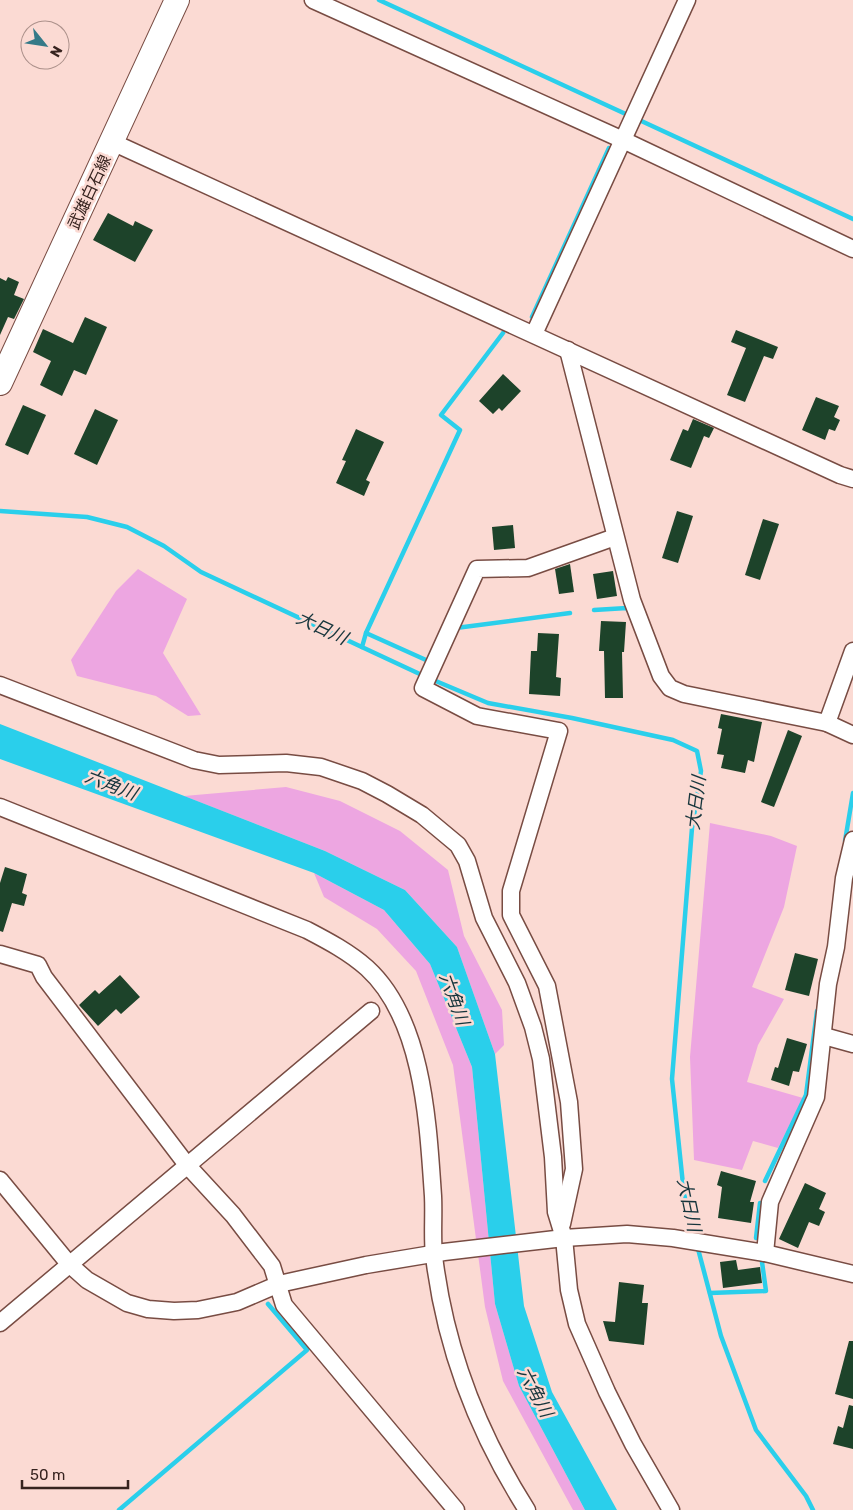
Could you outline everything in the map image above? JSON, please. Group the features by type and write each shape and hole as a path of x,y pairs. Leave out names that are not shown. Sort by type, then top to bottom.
{"main road":[{"name":"武雄白石線","path":"0,383 177,0"}],"street":[{"path":"313,0 625,134 853,248"},
{"path":"534,334 687,0"},
{"path":"112,142 822,467 853,479"},
{"path":"568,350 632,600 661,676 670,688 684,694 826,724 853,735"},
{"path":"560,1235 574,1169 569,1102 547,986 511,915 511,891 559,731 476,716 423,688 426,677 477,569 528,568 615,537"},
{"path":"826,724 853,651"},
{"path":"0,684 194,760 219,765 286,763 321,767 362,781 422,815 458,845 467,861 484,918 517,983 533,1027 541,1059 549,1110 556,1212 569,1290 585,1343 633,1444 671,1510"},
{"path":"0,807 306,930 345,951 369,970 389,997 405,1028 417,1059 426,1111 433,1198 450,1341 474,1412 505,1475 527,1510"},
{"path":"765,1253 770,1202 816,1097 824,1036 828,984 836,947 844,878 853,840"},
{"path":"0,954 38,965 44,978 187,1165 233,1215 272,1266 284,1305 456,1510"},
{"path":"0,1323 371,1011"},
{"path":"824,1036 853,1044"},
{"path":"0,1180 69,1264 99,1288 127,1303 148,1309 174,1312 198,1310 237,1302 279,1284 366,1265 560,1235 627,1234 688,1241 765,1253 853,1274"}],"shaded area":[{"path":"138,569 187,599 163,653 201,715 188,716 156,696 77,676 71,660 116,591"},
{"path":"286,787 340,801 400,831 448,870 464,936 502,1010 504,1045 495,1054 457,947 405,890 325,851 184,796"},
{"path":"710,823 771,836 797,846 784,907 752,987 784,999 758,1045 747,1082 803,1098 778,1148 753,1141 742,1170 694,1160 690,1057"},
{"path":"314,873 384,910 430,964 472,1067 495,1304 519,1386 585,1510 573,1510 503,1381 485,1307 453,1065 416,971 377,929 324,897"}],"water":[{"name":"六角川","path":"0,724 325,851 405,890 457,947 495,1054 524,1306 552,1392 617,1510 585,1510 519,1386 495,1304 472,1067 430,964 384,910 314,873 0,759"}],"building":[{"path":"108,213 133,226 135,221 153,230 135,262 93,240"},
{"path":"8,277 19,282 14,295 24,299 14,319 8,317 0,335 0,278 6,281"},
{"path":"85,317 107,327 86,375 74,370 62,396 40,385 51,361 33,352 43,329 73,343"},
{"path":"736,330 778,347 773,359 764,356 745,402 727,395 746,348 731,342"},
{"path":"503,374 521,391 502,411 499,408 493,414 479,401"},
{"path":"816,397 839,406 834,417 840,420 835,431 829,429 825,440 802,430"},
{"path":"23,405 46,415 28,455 5,445"},
{"path":"95,409 118,420 97,465 74,454"},
{"path":"693,419 714,428 709,438 704,436 691,468 670,460 683,429 688,431"},
{"path":"356,429 384,442 366,480 370,482 364,496 336,483 346,461 342,460"},
{"path":"677,511 693,516 678,563 662,558"},
{"path":"763,519 779,524 760,580 745,575"},
{"path":"513,525 515,548 494,550 492,527"},
{"path":"570,564 574,592 559,594 555,569"},
{"path":"613,571 617,596 597,599 593,574"},
{"path":"601,621 626,622 624,652 622,652 623,698 605,698 604,651 599,651"},
{"path":"538,633 559,634 556,677 561,678 560,696 529,694 531,651 537,651"},
{"path":"721,714 762,722 754,762 748,760 745,773 721,768 724,755 717,754 722,729 718,728"},
{"path":"788,730 802,736 774,807 761,802"},
{"path":"5,867 27,874 22,893 27,895 24,906 12,903 3,932 0,931 0,883"},
{"path":"795,953 818,959 809,996 785,990"},
{"path":"120,975 140,997 121,1014 116,1009 98,1026 79,1005 95,990 99,994"},
{"path":"787,1038 807,1044 799,1072 793,1071 789,1086 771,1080 775,1067 778,1068"},
{"path":"721,1171 756,1181 750,1202 754,1202 751,1223 718,1218 722,1187 717,1185"},
{"path":"805,1183 826,1193 819,1209 825,1212 819,1226 809,1222 798,1248 779,1239"},
{"path":"736,1260 738,1270 760,1267 762,1283 723,1288 720,1262"},
{"path":"619,1282 644,1285 642,1303 648,1303 644,1345 609,1341 603,1321 615,1322"},
{"path":"849,1341 853,1341 853,1399 835,1394"},
{"path":"849,1405 853,1406 853,1449 833,1444 838,1426 843,1428"}],"waterway":[{"path":"379,0 630,116"},
{"path":"637,119 853,219"},
{"path":"532,317 609,148"},
{"path":"362,647 366,633 460,430 441,415 503,333"},
{"name":"大日川","path":"0,511 87,517 127,527 164,546 201,572 424,676"},
{"path":"594,610 627,608 628,610"},
{"path":"456,628 570,613"},
{"path":"366,633 426,660"},
{"name":"大日川","path":"431,679 488,703 572,718 673,740 697,751 701,771 692,828 672,1079 684,1194 695,1237"},
{"path":"845,841 853,793"},
{"path":"765,1181 806,1095 817,1011"},
{"path":"756,1238 760,1203"},
{"name":"大日川","path":"697,1245 721,1336 756,1430 806,1496 813,1510"},
{"path":"710,1293 766,1291 762,1262"},
{"path":"119,1510 307,1350 268,1304"}]}
